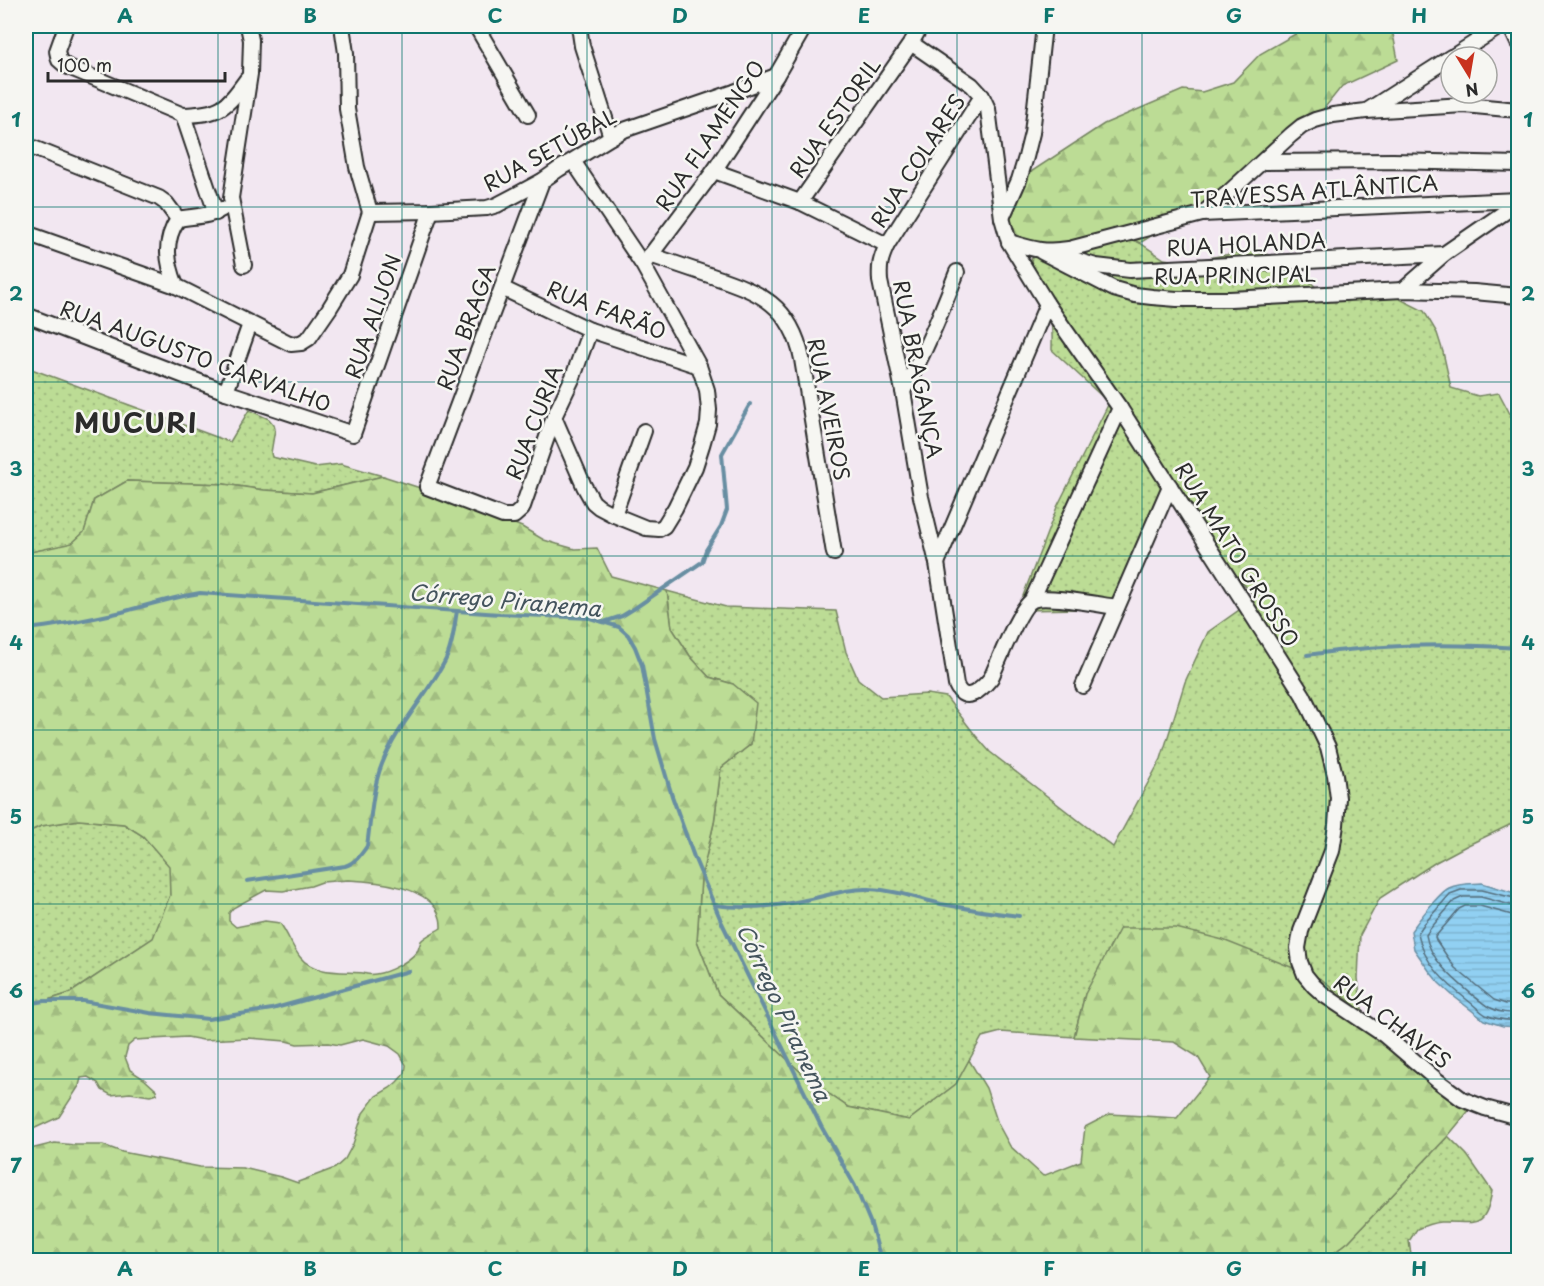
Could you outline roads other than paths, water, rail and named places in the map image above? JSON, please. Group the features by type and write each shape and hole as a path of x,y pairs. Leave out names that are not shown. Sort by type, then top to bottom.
{"street":[{"path":"66,26 57,51 59,60 66,66 183,115 217,111 235,95 250,74"},
{"path":"244,265 231,198 250,74 249,26"},
{"path":"26,233 176,286 291,344 301,344 309,338 350,275 370,212 357,167 347,109 346,52 342,26"},
{"path":"476,26 528,115"},
{"path":"579,26 582,46 610,137"},
{"name":"RUA FLAMENGO","path":"646,260 714,171 806,26"},
{"name":"RUA ESTORIL","path":"800,202 921,26"},
{"path":"1002,218 1019,180 1032,133 1044,26"},
{"path":"1470,45 1501,26"},
{"path":"1510,26 1518,43"},
{"path":"911,43 972,86 982,96 988,109 1002,218 1010,242"},
{"path":"1366,111 1439,65"},
{"name":"RUA SETÚBAL","path":"370,212 487,208 497,205 542,181 624,130 776,75"},
{"name":"RUA COLARES","path":"886,245 982,96"},
{"path":"1202,214 1228,194 1291,135 1315,120 1366,111 1464,105 1518,110"},
{"path":"183,115 216,213"},
{"path":"26,146 159,198 166,203 178,219"},
{"path":"554,417 593,502 614,515 653,530 659,529 669,519 695,467 708,424 707,390 699,366 646,260 573,161"},
{"path":"1263,162 1393,161 1518,164"},
{"path":"714,171 800,202 886,245"},
{"name":"RUA BRAGA","path":"503,516 428,487 542,181"},
{"path":"176,286 171,271 168,244 172,228 178,219 216,213 225,207 231,198"},
{"path":"1403,290 1444,254 1516,207"},
{"name":"TRAVESSA ATLÂNTICA","path":"1010,242 1047,251 1069,249 1202,214 1516,207"},
{"name":"RUA ALIJON","path":"353,434 431,211"},
{"name":"RUA MATO GROSSO","path":"1010,242 1047,304 1120,408 1303,695 1328,747 1338,798 1336,825 1332,851 1307,915"},
{"name":"RUA BRAGANÇA","path":"886,245 880,260 880,275 921,497 938,564 956,685 962,694 968,695 980,691 991,678 1019,616 1026,604 1032,600"},
{"name":"RUA HOLANDA","path":"1047,251 1074,261 1130,270 1444,254"},
{"name":"RUA PRINCIPAL","path":"1047,251 1114,289 1152,297 1230,299 1403,290 1518,296"},
{"name":"RUA AVEIROS","path":"646,260 744,287 765,298 787,320 796,338 802,359 834,553"},
{"path":"903,392 931,338 957,272"},
{"name":"RUA FARÃO","path":"502,288 590,330 699,366"},
{"path":"938,564 1047,304"},
{"name":"RUA AUGUSTO CARVALHO","path":"26,315 226,392 353,434"},
{"path":"226,392 250,324"},
{"name":"RUA CURIA","path":"503,516 514,516 522,509 554,417 573,377 590,330"},
{"path":"1032,600 1120,408"},
{"path":"614,515 644,430"},
{"path":"1083,686 1170,486"},
{"path":"1032,600 1048,598 1118,607"},
{"name":"RUA CHAVES","path":"1307,915 1298,948 1305,975 1314,986 1384,1035 1462,1099 1518,1117"}],"water":[{"path":"1482,883 1518,894 1518,1027 1503,1026 1484,1020 1439,983 1414,949 1411,931 1440,895 1453,886"}],"waterway":[{"path":"604,622 622,616 702,562 727,510 722,454 750,404"},
{"name":"Córrego Piranema","path":"26,629 98,617 200,593 590,618 619,627 628,635 642,665 655,739 694,857 722,923 821,1126 855,1186 871,1224 881,1260"},
{"path":"247,881 349,865 367,846 374,794 382,764 388,750 448,655 457,611"},
{"path":"1307,655 1412,646 1465,645 1518,648"},
{"path":"714,905 768,906 844,891 869,889 951,906 1019,916"},
{"path":"26,1004 44,1001 83,1001 150,1013 208,1019 272,1009 409,971"}],"district":[{"name":"MUCURI","path":"136,421"}]}
